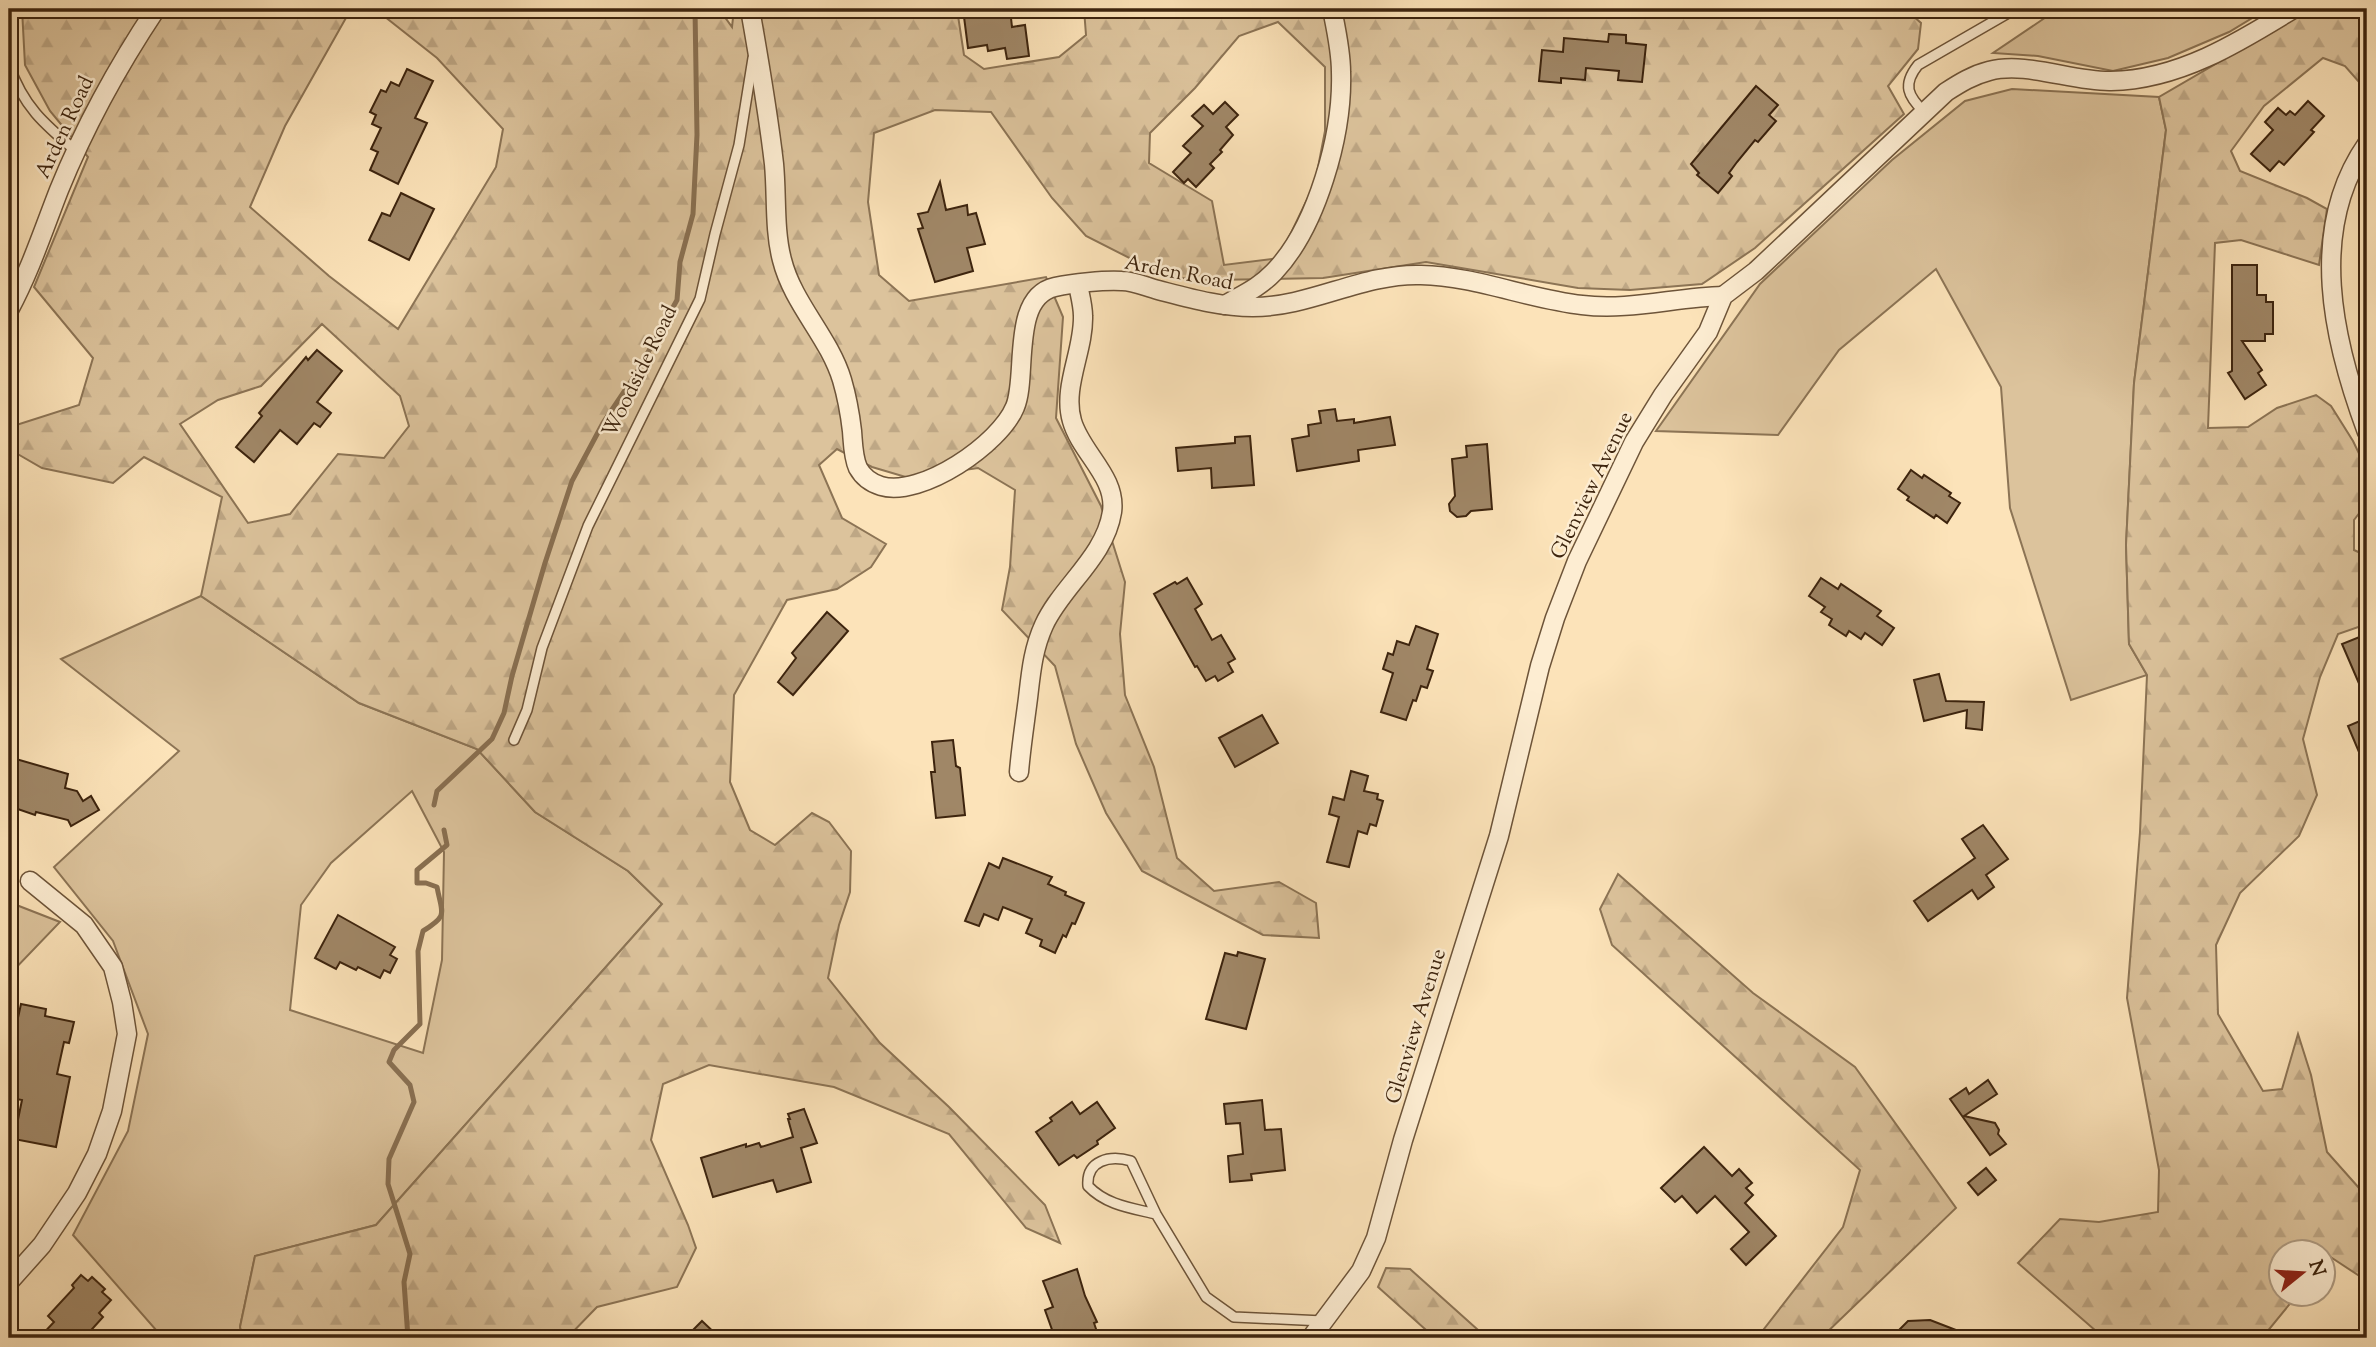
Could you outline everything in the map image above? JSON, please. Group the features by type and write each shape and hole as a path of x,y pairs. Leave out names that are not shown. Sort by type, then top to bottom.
{"street":[{"name":"Arden Road","path":"9,310 31,267 59,190 88,123 125,55 156,9"},
{"name":"Woodside Road","path":"750,9 756,42"},
{"path":"1225,305 1265,281 1283,261 1304,227 1324,180 1335,141 1340,96 1341,71 1332,9"},
{"path":"1723,296 1756,271 1924,112 1970,78 1990,70 2025,70 2112,81 2169,72 2204,59 2293,9"},
{"name":"Arden Road","path":"756,42 774,167 781,257 788,279 829,349 842,378 859,469 866,478 886,487 921,483 942,474 1000,431 1013,413 1020,391 1027,317 1037,299 1050,288 1123,281 1205,303 1252,307 1275,305 1398,275 1423,275 1583,305 1616,307 1723,296"},
{"path":"2367,144 2345,185 2331,240 2336,322 2346,367 2367,432"},
{"path":"1019,772 1034,652 1056,605 1105,534 1112,510 1109,486 1077,436 1070,410 1083,316 1078,285"},
{"name":"Glenview Avenue","path":"1311,1338 1360,1271 1376,1238 1403,1140 1499,836 1547,642 1577,561 1634,442 1663,395 1708,332 1723,296"},
{"path":"9,1282 42,1245 77,1193 97,1154 113,1111 127,1034 113,967 84,925 30,881"}],"lane":[{"path":"1924,112 1911,99 1908,90 1911,73 1918,65 2015,9"},
{"name":"Woodside Road","path":"514,740 527,710 542,648 588,526 700,299 739,145 756,42"},
{"path":"9,65 17,87 40,121 76,151"},
{"path":"1156,1214 1114,1204 1095,1193 1088,1186 1087,1175 1093,1165 1122,1158 1131,1161 1156,1214 1206,1297 1234,1317 1323,1321"}],"green space":[{"path":"22,9 351,9 285,126 250,207 329,276 398,329 496,167 503,129 437,58 375,9 719,9 732,27 734,9 957,9 964,55 984,69 1059,57 1086,35 1084,9 1905,9 1921,23 1918,49 1888,86 1904,114 1755,248 1702,284 1630,290 1578,288 1426,262 1323,278 1210,280 1167,277 1086,236 1052,198 991,112 935,110 874,133 868,202 879,275 909,301 1046,277 1063,317 1056,418 1101,506 1125,582 1120,634 1125,695 1154,767 1177,858 1214,891 1279,882 1316,903 1319,938 1263,935 1142,871 1106,813 1076,744 1055,666 1002,610 1010,567 1015,490 978,468 909,478 872,467 837,449 819,465 842,518 886,544 871,567 837,589 787,600 734,695 730,782 750,830 775,845 812,813 829,822 851,851 850,892 839,925 828,978 880,1043 949,1107 1045,1205 1060,1243 1026,1228 949,1134 834,1087 709,1065 663,1084 651,1140 696,1248 677,1287 597,1307 567,1338 243,1338 240,1327 255,1256 376,1225 662,904 628,871 535,812 477,749 359,703 201,596 222,497 144,457 113,483 42,468 9,449 10,427 79,405 93,358 34,287 88,157 50,111 25,65","holes":["1278,22 1325,67 1325,131 1315,183 1279,258 1224,265 1212,201 1149,163 1150,133 1195,88 1239,36","322,324 400,396 409,426 384,458 338,454 290,514 248,523 180,424 218,400 261,386"]},
{"path":"2058,9 2267,9 2229,32 2168,58 2113,71 2038,56 1993,53"},
{"path":"2310,9 2367,9 2367,91 2345,66 2323,58 2264,106 2231,151 2240,171 2327,209 2319,265 2241,240 2215,243 2208,428 2248,427 2277,408 2316,395 2331,406 2367,470 2367,503 2354,520 2354,550 2367,556 2367,624 2338,634 2320,677 2303,739 2317,795 2299,836 2240,893 2216,945 2218,1014 2263,1091 2282,1089 2298,1034 2311,1075 2327,1152 2367,1197 2367,1281 2338,1262 2338,1238 2268,1238 2268,1308 2286,1308 2262,1338 2104,1338 2018,1263 2060,1219 2099,1222 2158,1212 2159,1170 2127,998 2140,832 2147,675 2129,644 2126,545 2134,383 2166,130 2159,97"},
{"path":"2012,89 2159,97 2166,130 2134,383 2126,545 2129,644 2147,675 2071,700 2010,508 2001,387 1936,269 1839,350 1778,435 1656,431 1760,284 1892,160 1965,101"},
{"path":"201,596 359,703 477,749 535,812 628,871 662,904 376,1225 255,1256 240,1327 243,1338 163,1338 73,1235 128,1131 148,1034 113,941 54,867 179,751 61,659","holes":["412,791 444,852 442,960 423,1053 290,1010 301,905 331,863"]},
{"path":"1618,874 1753,993 1855,1067 1956,1208 1821,1338 1757,1338 1843,1227 1860,1170 1612,945 1600,909"},
{"path":"9,899 19,906 60,922 9,975"},
{"path":"1386,1268 1410,1269 1487,1338 1435,1338 1378,1287"}],"building":[{"path":"963,9 1010,9 1012,27 1025,25 1029,56 1007,59 1005,48 988,51 987,45 968,48"},
{"path":"1609,34 1626,35 1626,43 1646,45 1642,82 1618,80 1619,71 1586,68 1585,80 1561,78 1561,83 1539,81 1542,50 1563,52 1564,38 1608,42"},
{"path":"407,69 433,81 415,118 427,123 398,184 370,170 378,152 371,149 381,128 372,124 376,115 370,112 381,90 386,92 391,82 399,86"},
{"path":"1756,86 1778,105 1769,115 1776,121 1758,142 1755,140 1737,162 1729,173 1732,176 1718,193 1697,175 1699,173 1691,164"},
{"path":"2308,101 2324,116 2311,130 2314,132 2284,165 2279,161 2270,171 2251,154 2273,130 2265,122 2278,108 2286,115 2290,111 2295,115"},
{"path":"1225,102 1238,115 1226,127 1233,135 1210,164 1214,168 1196,187 1188,179 1184,183 1173,172 1191,153 1183,146 1203,126 1192,116 1204,105 1213,114"},
{"path":"940,182 946,210 967,205 968,215 976,213 985,244 967,248 973,271 935,282 918,229 923,228 918,214 928,212"},
{"path":"401,193 434,209 409,260 369,240 382,213 390,216"},
{"path":"2232,265 2257,265 2257,295 2266,295 2266,302 2273,302 2273,334 2265,334 2265,341 2242,341 2262,370 2258,373 2266,385 2245,399 2228,373 2232,371"},
{"path":"317,350 342,371 317,402 331,413 320,427 314,423 297,444 280,430 254,462 236,447 262,416 259,413 306,357 308,360"},
{"path":"1335,409 1337,421 1354,419 1354,423 1390,417 1395,445 1358,450 1359,461 1297,471 1292,439 1309,436 1308,425 1321,423 1319,411"},
{"path":"1250,436 1254,485 1212,488 1211,468 1178,471 1176,448 1235,443 1235,437"},
{"path":"1487,444 1492,509 1471,511 1466,516 1457,517 1450,511 1449,504 1455,496 1452,459 1467,457 1466,446"},
{"path":"1911,470 1922,478 1924,475 1951,493 1949,496 1960,503 1947,523 1936,515 1934,518 1907,500 1909,497 1898,489"},
{"path":"1187,578 1202,604 1195,609 1212,640 1221,635 1235,659 1228,663 1233,672 1218,681 1215,676 1206,681 1197,666 1195,667 1154,594"},
{"path":"1821,578 1838,589 1841,584 1881,611 1877,616 1894,628 1882,645 1865,633 1861,639 1849,631 1846,636 1829,625 1832,619 1821,612 1825,607 1809,596"},
{"path":"827,612 848,631 793,695 778,682 796,658 792,653"},
{"path":"1416,626 1438,634 1427,669 1433,671 1427,688 1421,686 1406,720 1381,712 1393,673 1383,669 1388,653 1393,655 1397,641 1409,645"},
{"path":"2367,634 2367,702 2342,644"},
{"path":"1939,674 1946,701 1984,702 1982,730 1966,728 1967,710 1924,721 1914,680"},
{"path":"1262,715 1278,743 1235,767 1219,738"},
{"path":"2367,718 2367,771 2348,726"},
{"path":"953,740 956,766 960,768 965,815 936,818 931,772 935,772 932,742"},
{"path":"9,757 68,774 65,788 77,791 83,801 91,796 99,810 71,826 68,820 36,812 35,815 9,806"},
{"path":"1351,771 1368,776 1364,791 1378,794 1377,799 1383,801 1376,826 1370,824 1367,834 1358,831 1349,867 1327,862 1339,817 1329,814 1333,797 1344,800"},
{"path":"1983,825 2008,859 1986,875 1994,887 1978,899 1972,890 1928,921 1914,901 1975,858 1962,839"},
{"path":"1003,858 1052,877 1048,884 1084,903 1075,924 1072,923 1066,937 1063,935 1055,953 1040,946 1042,940 1026,933 1032,919 1003,907 998,920 984,914 979,926 965,921 989,863 999,868"},
{"path":"338,915 395,947 390,955 397,959 390,973 384,970 380,978 340,962 336,969 315,958"},
{"path":"1238,952 1265,959 1246,1029 1206,1019 1225,953 1237,956"},
{"path":"21,1004 46,1009 45,1016 74,1022 69,1043 64,1042 57,1074 70,1077 56,1147 14,1139 22,1100 11,1098 17,1073 9,1071 9,1050"},
{"path":"1988,1080 1997,1094 1964,1116 1995,1123 1998,1134 2006,1144 1990,1155 1950,1099 1966,1088 1969,1094"},
{"path":"1262,1100 1265,1130 1281,1129 1285,1170 1251,1174 1252,1180 1230,1182 1228,1156 1243,1154 1240,1123 1226,1124 1224,1104"},
{"path":"1072,1102 1080,1114 1097,1102 1115,1128 1077,1158 1074,1155 1059,1165 1036,1132"},
{"path":"804,1109 817,1143 801,1148 811,1182 777,1192 773,1180 713,1197 701,1158 746,1144 746,1147 759,1143 761,1147 793,1137 788,1114"},
{"path":"1704,1147 1732,1176 1739,1169 1752,1183 1746,1188 1753,1195 1745,1203 1776,1236 1746,1265 1731,1249 1749,1232 1715,1196 1697,1213 1682,1196 1675,1202 1661,1188"},
{"path":"1986,1168 1996,1180 1978,1195 1968,1183"},
{"path":"1077,1269 1097,1322 1094,1323 1099,1338 1055,1338 1045,1310 1053,1307 1043,1281"},
{"path":"81,1275 88,1281 92,1277 105,1289 102,1292 111,1300 99,1313 103,1317 84,1338 39,1338 54,1322 48,1316 74,1288 72,1285"},
{"path":"1930,1320 1974,1338 1891,1338 1908,1321"},
{"path":"702,1321 720,1338 700,1338 692,1331"}],"waterway":[{"path":"434,805 437,791 492,739 504,713 545,563 572,481 603,423 636,374 677,300 680,262 693,214 697,135 695,9"},
{"path":"408,1338 404,1282 410,1254 388,1184 389,1159 414,1102 410,1085 389,1062 394,1050 420,1024 418,951 423,931 437,921 442,909 437,887 417,883 417,870 447,845 444,830"}]}
